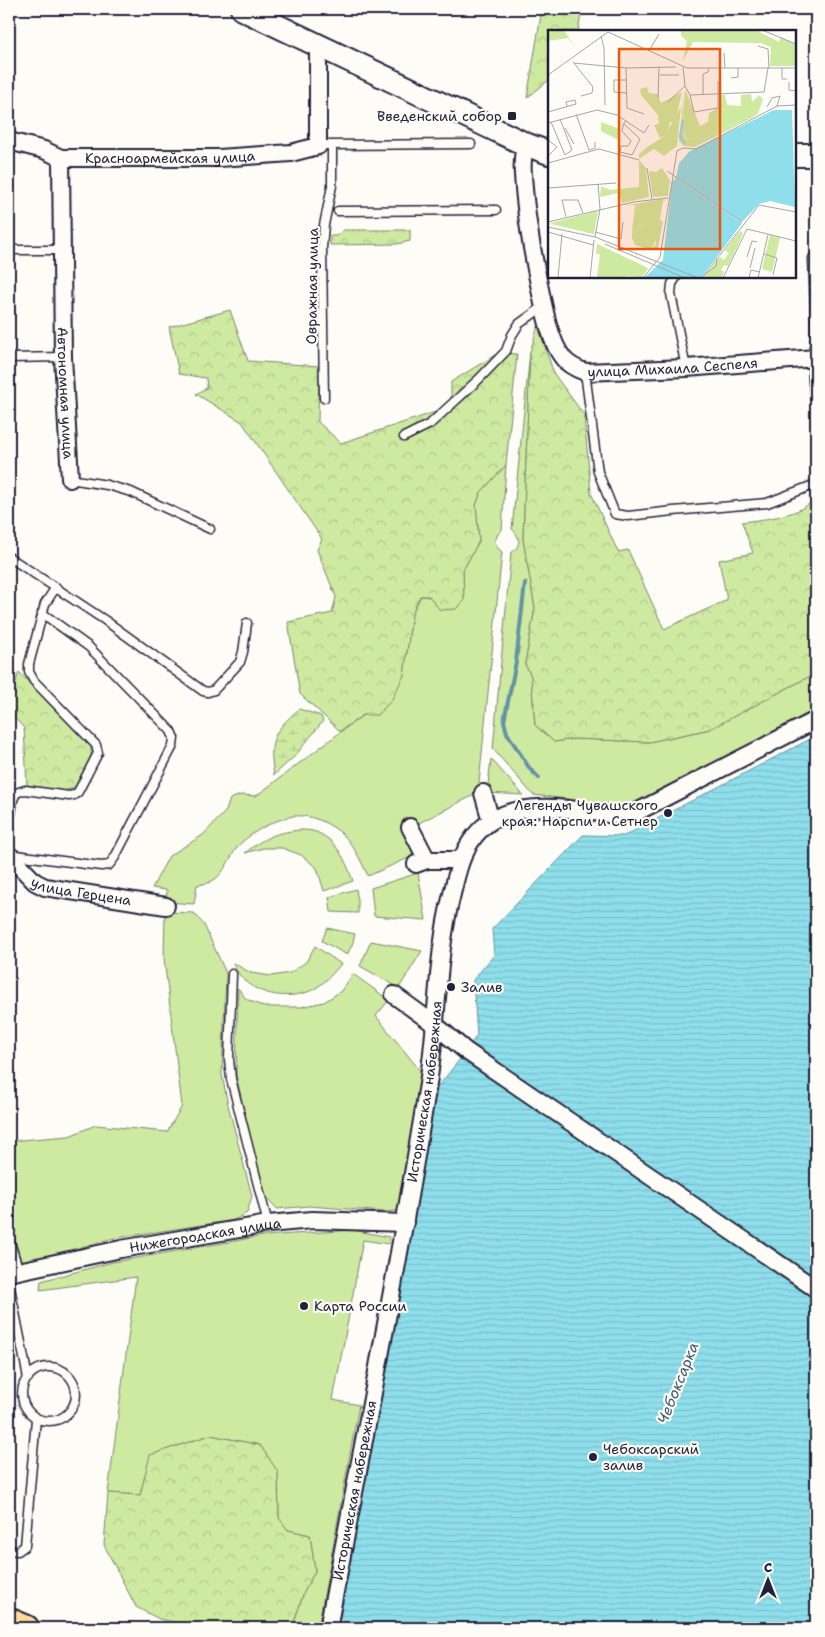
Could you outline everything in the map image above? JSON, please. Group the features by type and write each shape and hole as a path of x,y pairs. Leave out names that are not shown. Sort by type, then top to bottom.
{"main road":[{"path":"9,1621 26,1628"}],"street":[{"path":"248,10 526,144 548,153"},
{"path":"318,45 325,145"},
{"name":"Красноармейская улица","path":"9,141 44,150 61,158 219,158 291,154 325,145"},
{"name":"улица Михаила Сеспеля","path":"526,144 522,174 531,244 550,332 562,358 572,367 585,372 686,368 814,358"},
{"path":"795,155 816,155"},
{"name":"Автономная улица","path":"61,158 63,357 70,479"},
{"name":"Историческая набережная","path":"330,1628 330,1618 405,1222 429,1080 445,920 460,860 475,835 491,822 509,812 539,806 623,816 631,815 816,720"},
{"path":"483,794 491,822"},
{"path":"410,827 421,862 460,860"},
{"name":"улица Герцена","path":"9,855 35,882 45,887 166,906"},
{"path":"394,995 434,1024 466,1051 816,1289"},
{"name":"Нижегородская улица","path":"12,1276 121,1249 268,1224 312,1220 405,1222"}],"lane":[{"path":"325,145 471,144"},
{"name":"Овражная улица","path":"324,398 322,248 324,225 332,186 325,145"},
{"path":"338,211 496,210"},
{"path":"9,250 62,250"},
{"path":"813,258 816,336 812,382 816,406"},
{"path":"676,278 672,284 671,294 686,368"},
{"path":"404,438 430,424 479,379 506,351 512,335 519,324 544,306"},
{"path":"9,358 63,357"},
{"path":"585,372 598,472 615,514 628,516 767,503 816,484"},
{"name":"Автономная улица","path":"70,479 107,485 130,492 210,529"},
{"path":"9,557 134,640 199,690 206,692 214,690 240,662 247,623"},
{"path":"9,829 13,800 16,793 25,790 74,796 78,792 98,753 96,745 31,676 29,664 42,613 46,600 56,587"},
{"path":"9,849 16,855 101,866 109,864 115,857 174,741 171,731 94,651 83,641 42,613"},
{"path":"232,974 229,1059 231,1079 268,1224"},
{"path":"9,1240 12,1276 28,1378"},
{"path":"50,1367 66,1373 76,1386 77,1395 71,1412 64,1418 55,1421 45,1422 36,1419 24,1405 22,1396 23,1386 28,1378 42,1368 50,1367"},
{"path":"9,1550 18,1551 25,1546 36,1419"}],"green space":[{"path":"542,9 582,9 578,30 548,30 548,81 527,98"},
{"path":"344,230 410,230 410,241 397,244 330,245 330,236 336,236"},
{"path":"230,310 248,361 319,366 318,422 341,443 451,407 451,382 498,353 517,354 506,465 481,492 476,505 479,541 463,570 464,601 456,609 440,610 429,596 420,596 412,613 404,675 391,701 377,715 363,715 340,731 300,694 288,622 332,613 336,597 317,550 322,539 242,422 196,394 207,388 206,378 179,374 169,327"},
{"path":"538,326 554,374 584,415 591,493 618,552 628,550 664,629 727,600 719,560 753,553 742,522 782,516 802,508 816,497 816,673 710,729 649,742 574,739 554,742 535,725 531,676 525,664 535,608 523,539 530,352"},
{"path":"530,352 523,539 535,608 525,664 531,676 535,725 554,742 574,739 649,742 710,729 816,673 816,709 644,802 628,806 533,795 493,749 511,553 517,548 519,542 512,529"},
{"path":"506,465 502,530 495,541 497,547 502,552 478,793 407,829 413,856 368,876 347,839 336,829 315,819 293,816 266,826 242,842 217,878 209,883 197,885 194,904 166,902 167,890 152,888 169,856 203,835 226,811 230,799 241,795 256,796 363,715 377,714 404,675 412,613 421,596 464,601 463,570 479,541 476,505 481,492"},
{"path":"19,672 91,747 91,756 76,785 71,789 63,791 27,785 24,728 9,712 9,703"},
{"path":"299,709 321,716 323,721 295,756 274,775 272,745 274,738 283,724"},
{"path":"491,759 523,795 487,793"},
{"path":"300,830 316,832 330,840 344,859 353,881 324,891 317,868 301,855 282,848 263,848 245,853 270,837"},
{"path":"418,873 426,920 374,916 371,888"},
{"path":"356,889 358,913 331,912 329,897"},
{"path":"165,912 194,913 204,925 226,973 222,1075 252,1196 247,1213 234,1220 110,1239 29,1262 23,1261 20,1257 9,1218 9,1142 69,1136 96,1125 167,1132 182,1106 164,958"},
{"path":"327,928 355,934 347,955 322,941"},
{"path":"371,941 422,951 399,988 360,966"},
{"path":"315,946 341,964 320,986 297,995 277,995 257,989 241,977 233,963 251,973 271,976 290,973 306,962"},
{"path":"353,974 389,1000 376,1016 422,1073 401,1206 396,1211 385,1212 309,1206 277,1209 263,1193 236,1075 238,988 246,999 264,1007 301,1007 324,1002 341,991"},
{"path":"353,1230 389,1237 389,1244 363,1240 333,1400 359,1405 318,1628 281,1628 294,1622 304,1592 315,1571 310,1535 288,1530 279,1519 278,1473 260,1445 210,1435 151,1455 140,1495 108,1493 136,1277 40,1290 41,1281 113,1262 263,1236"},
{"path":"210,1435 260,1445 278,1472 279,1518 288,1530 310,1535 315,1571 304,1592 294,1622 281,1628 202,1628 159,1619 136,1607 104,1545 108,1493 140,1495 150,1455"}],"water":[{"path":"816,736 816,1283 469,1047 477,1035 473,980 494,955 492,929 583,835 624,836"},
{"name":"Чебоксарский залив","path":"464,1054 816,1295 816,1628 349,1628 340,1618 436,1089"}],"waterway":[{"path":"525,583 516,662 504,721 507,733 530,769 539,778"}],"place":[{"name":"Введенский собор","path":"512,116"},
{"name":"Легенды Чувашского края: Нарспи и Сетнер","path":"668,813"},
{"name":"Залив","path":"451,987"},
{"name":"Карта России","path":"304,1306"},
{"name":"Чебоксарский залив","path":"593,1457"}],"water label":[{"name":"Чебоксарка","path":"678,1383"}]}
